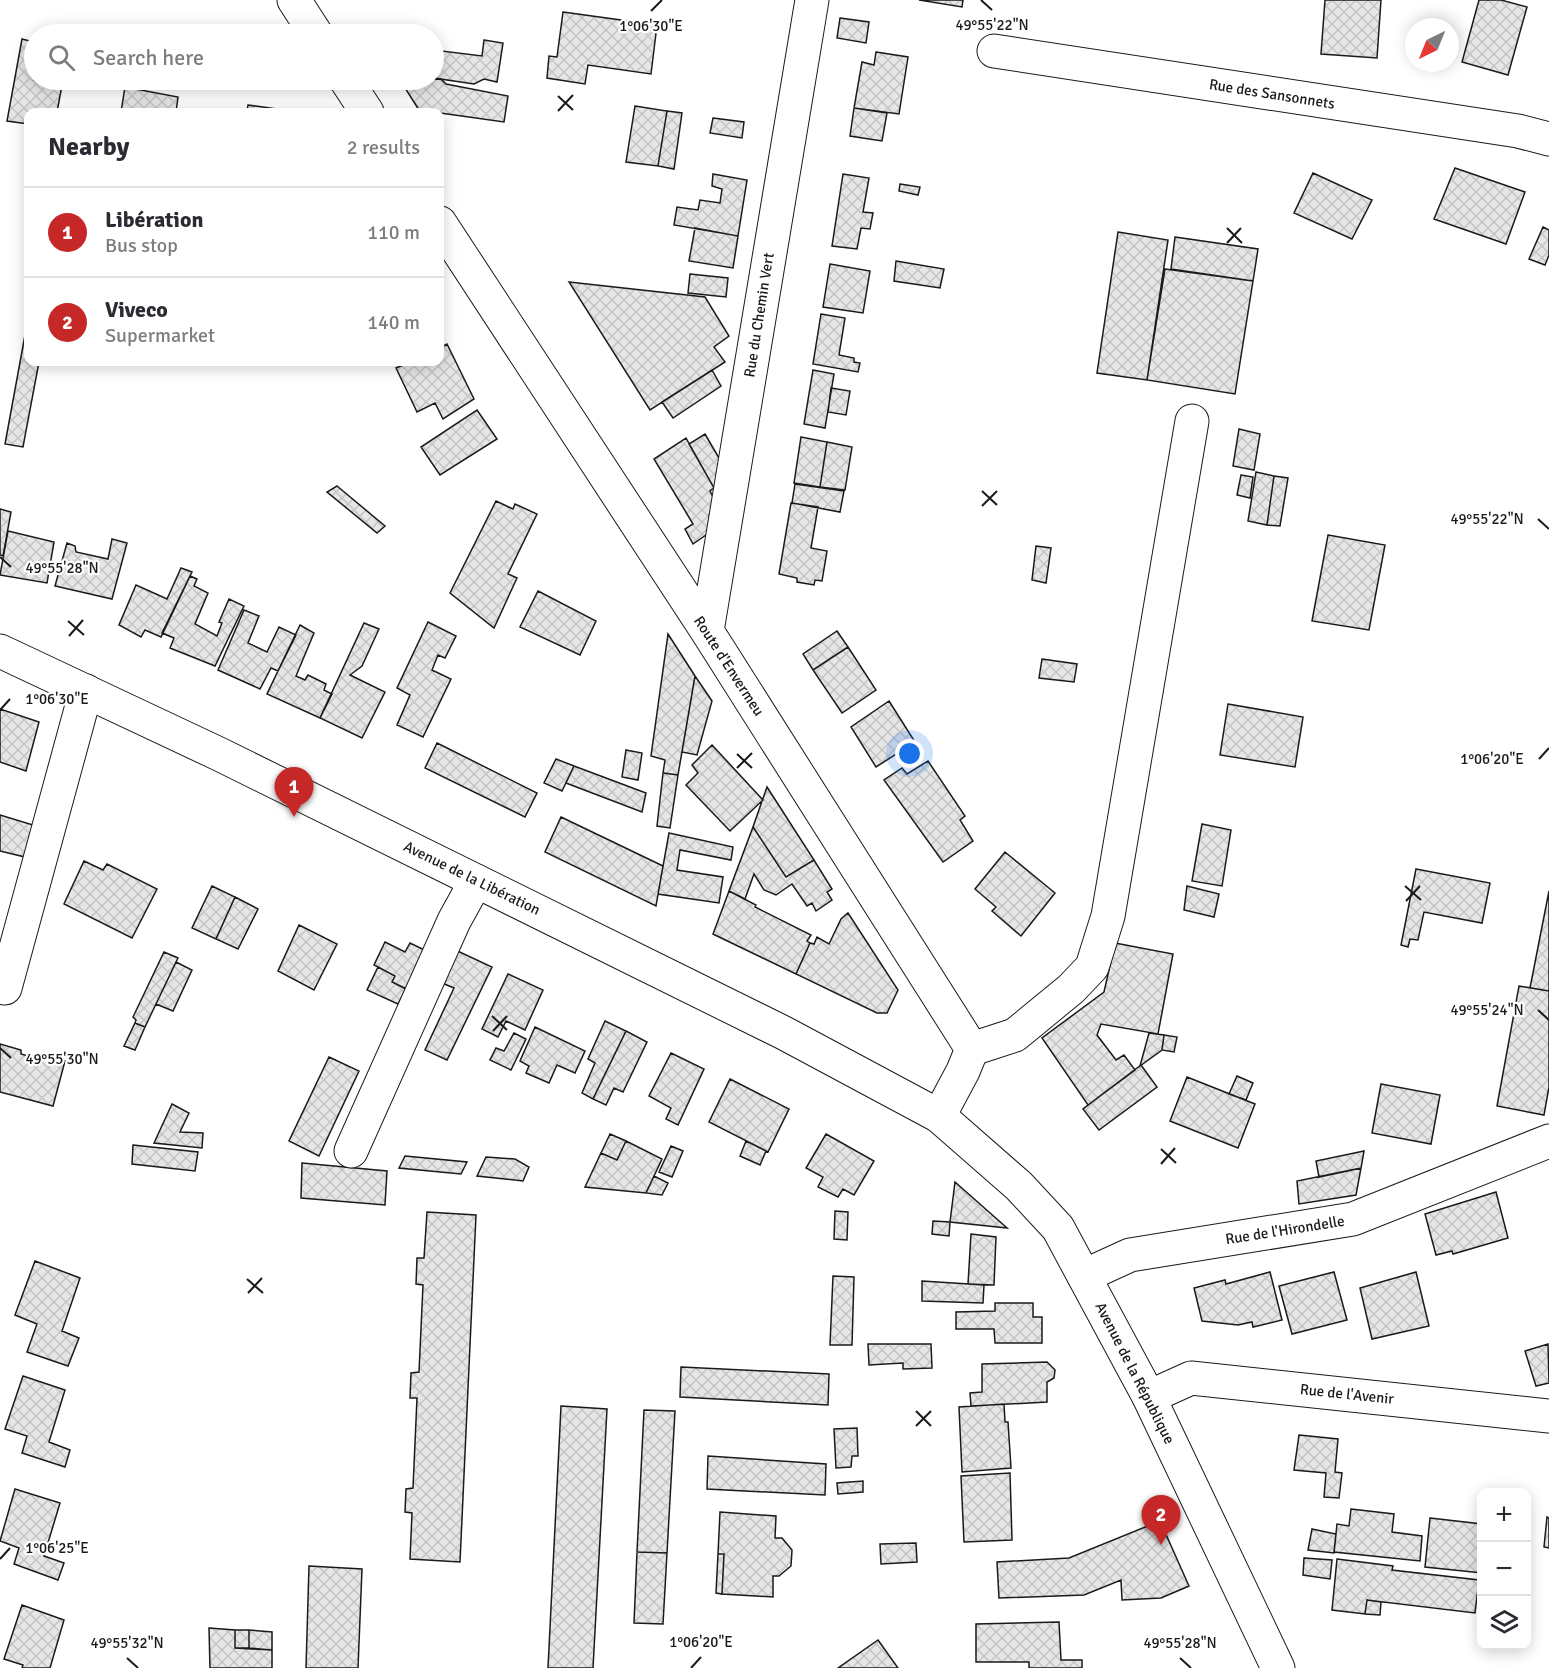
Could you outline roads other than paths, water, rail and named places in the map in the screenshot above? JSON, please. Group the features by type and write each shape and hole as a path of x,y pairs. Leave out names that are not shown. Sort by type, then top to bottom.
{"street":[{"path":"294,0 310,24"},
{"name":"Rue du Chemin Vert","path":"707,631 812,0"},
{"name":"Rue des Sansonnets","path":"993,51 1518,131 1549,139"},
{"path":"353,90 364,108"},
{"name":"Route d'Envermeu","path":"444,229 707,631 972,1049"},
{"path":"939,1116 972,1049 1015,1035 1071,989 1092,967 1108,916 1192,421"},
{"name":"Avenue de la Libération","path":"0,651 784,1033 939,1116"},
{"path":"5,988 86,691"},
{"path":"351,1151 454,921 476,881"},
{"name":"Avenue de la République","path":"939,1116 980,1149 1027,1194 1058,1228 1149,1397 1278,1668"},
{"name":"Rue de l'Hirondelle","path":"1084,1276 1130,1255 1353,1219 1549,1141"},
{"name":"Rue de l'Avenir","path":"1149,1397 1191,1378 1549,1416"}],"place":[{"name":"Libération","path":"294,817"},
{"name":"Viveco","path":"1161,1545"}]}
